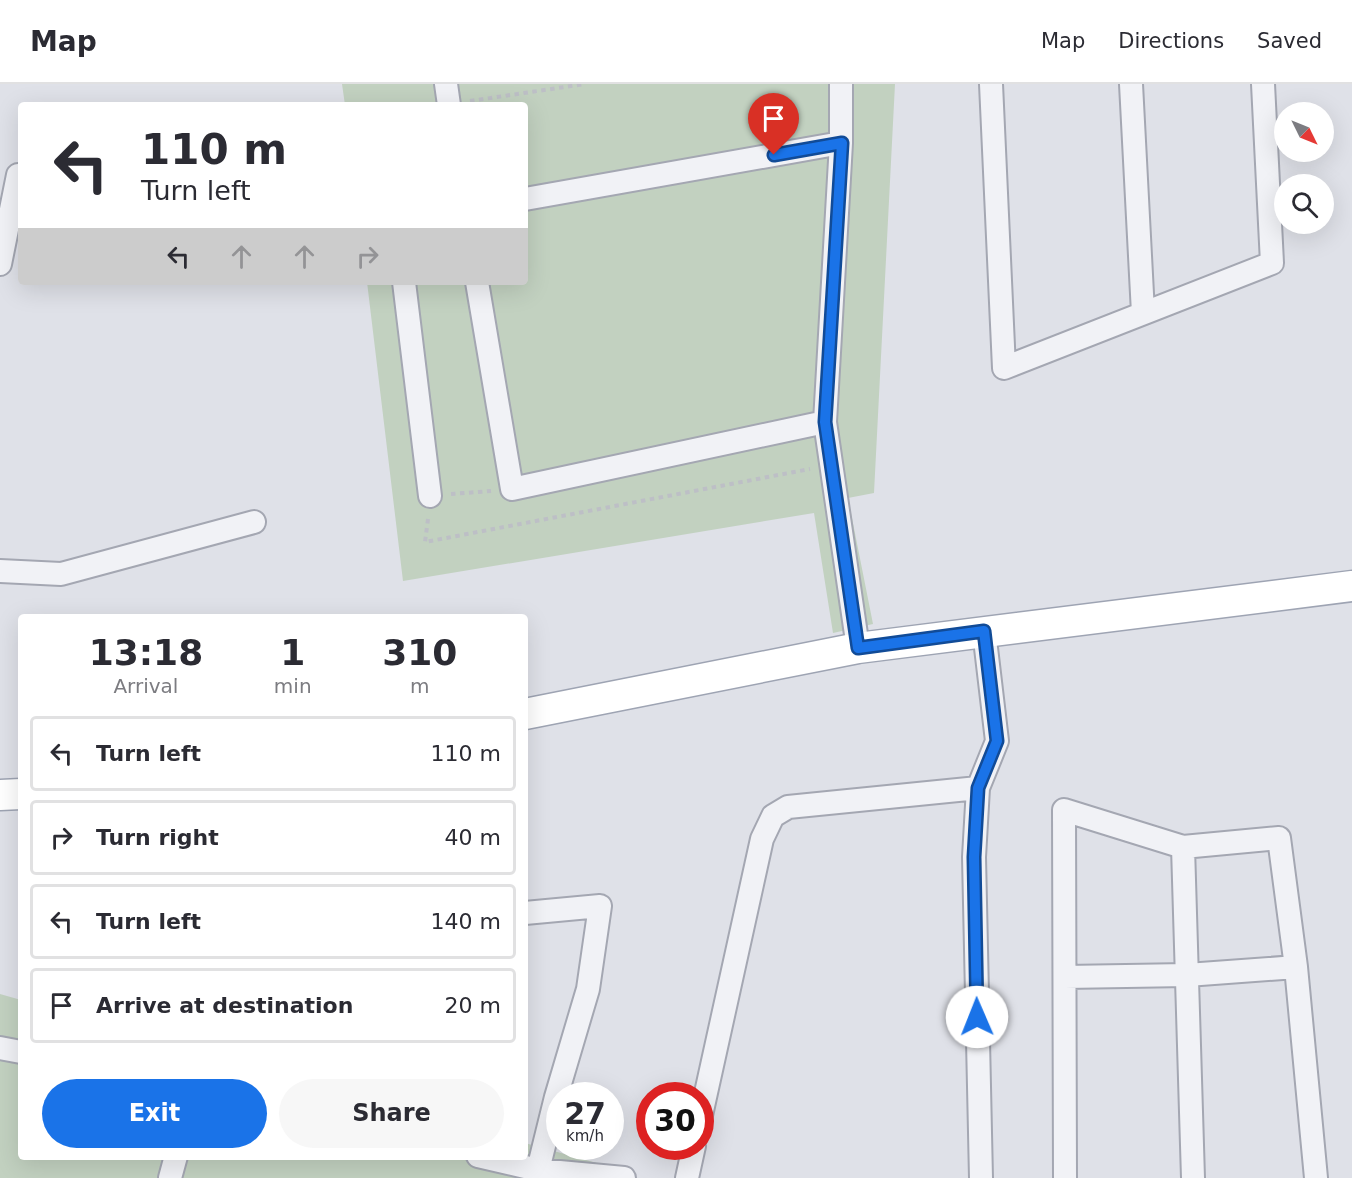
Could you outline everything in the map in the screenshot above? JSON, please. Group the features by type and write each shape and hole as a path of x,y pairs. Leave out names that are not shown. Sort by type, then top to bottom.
{"main road":[{"path":"528,713 858,648 1352,586"},
{"path":"0,795 18,794"}],"street":[{"path":"841,84 842,143 825,422 858,648"},
{"path":"991,84 1004,368 1272,263 1263,84"},
{"path":"1131,84 1143,313"},
{"path":"528,198 842,143"},
{"path":"0,264 13,174"},
{"path":"404,285 430,496"},
{"path":"478,285 512,489 825,422"},
{"path":"0,571 61,574 254,522"},
{"path":"981,1178 974,857 978,788 997,741 984,631"},
{"path":"708,1082 762,839 773,816 788,807 978,788"},
{"path":"1065,1178 1064,810 1183,847 1280,838 1296,967 1316,1178"},
{"path":"1183,847 1193,1178"},
{"path":"528,913 600,906 588,989 556,1097 538,1170"},
{"path":"1065,976 1187,975 1296,967"},
{"path":"0,1047 18,1051"},
{"path":"170,1178 175,1160"},
{"path":"495,1160 538,1170 624,1178"},
{"path":"687,1178 691,1160"}],"path":[{"path":"448,98 585,84"},
{"path":"512,489 430,496 425,542 831,465"}],"green space":[{"path":"342,84 895,84 874,493 848,498 873,624 833,633 814,513 403,581 367,285 528,285 528,102 345,102"},
{"path":"0,994 18,999 18,1160 528,1160 528,1144 546,1149 546,1160 586,1160 633,1173 631,1178 0,1178"}],"route":[{"path":"774,155 842,143 825,422 858,648 984,631 997,741 978,788 974,857 977,1017"}]}
